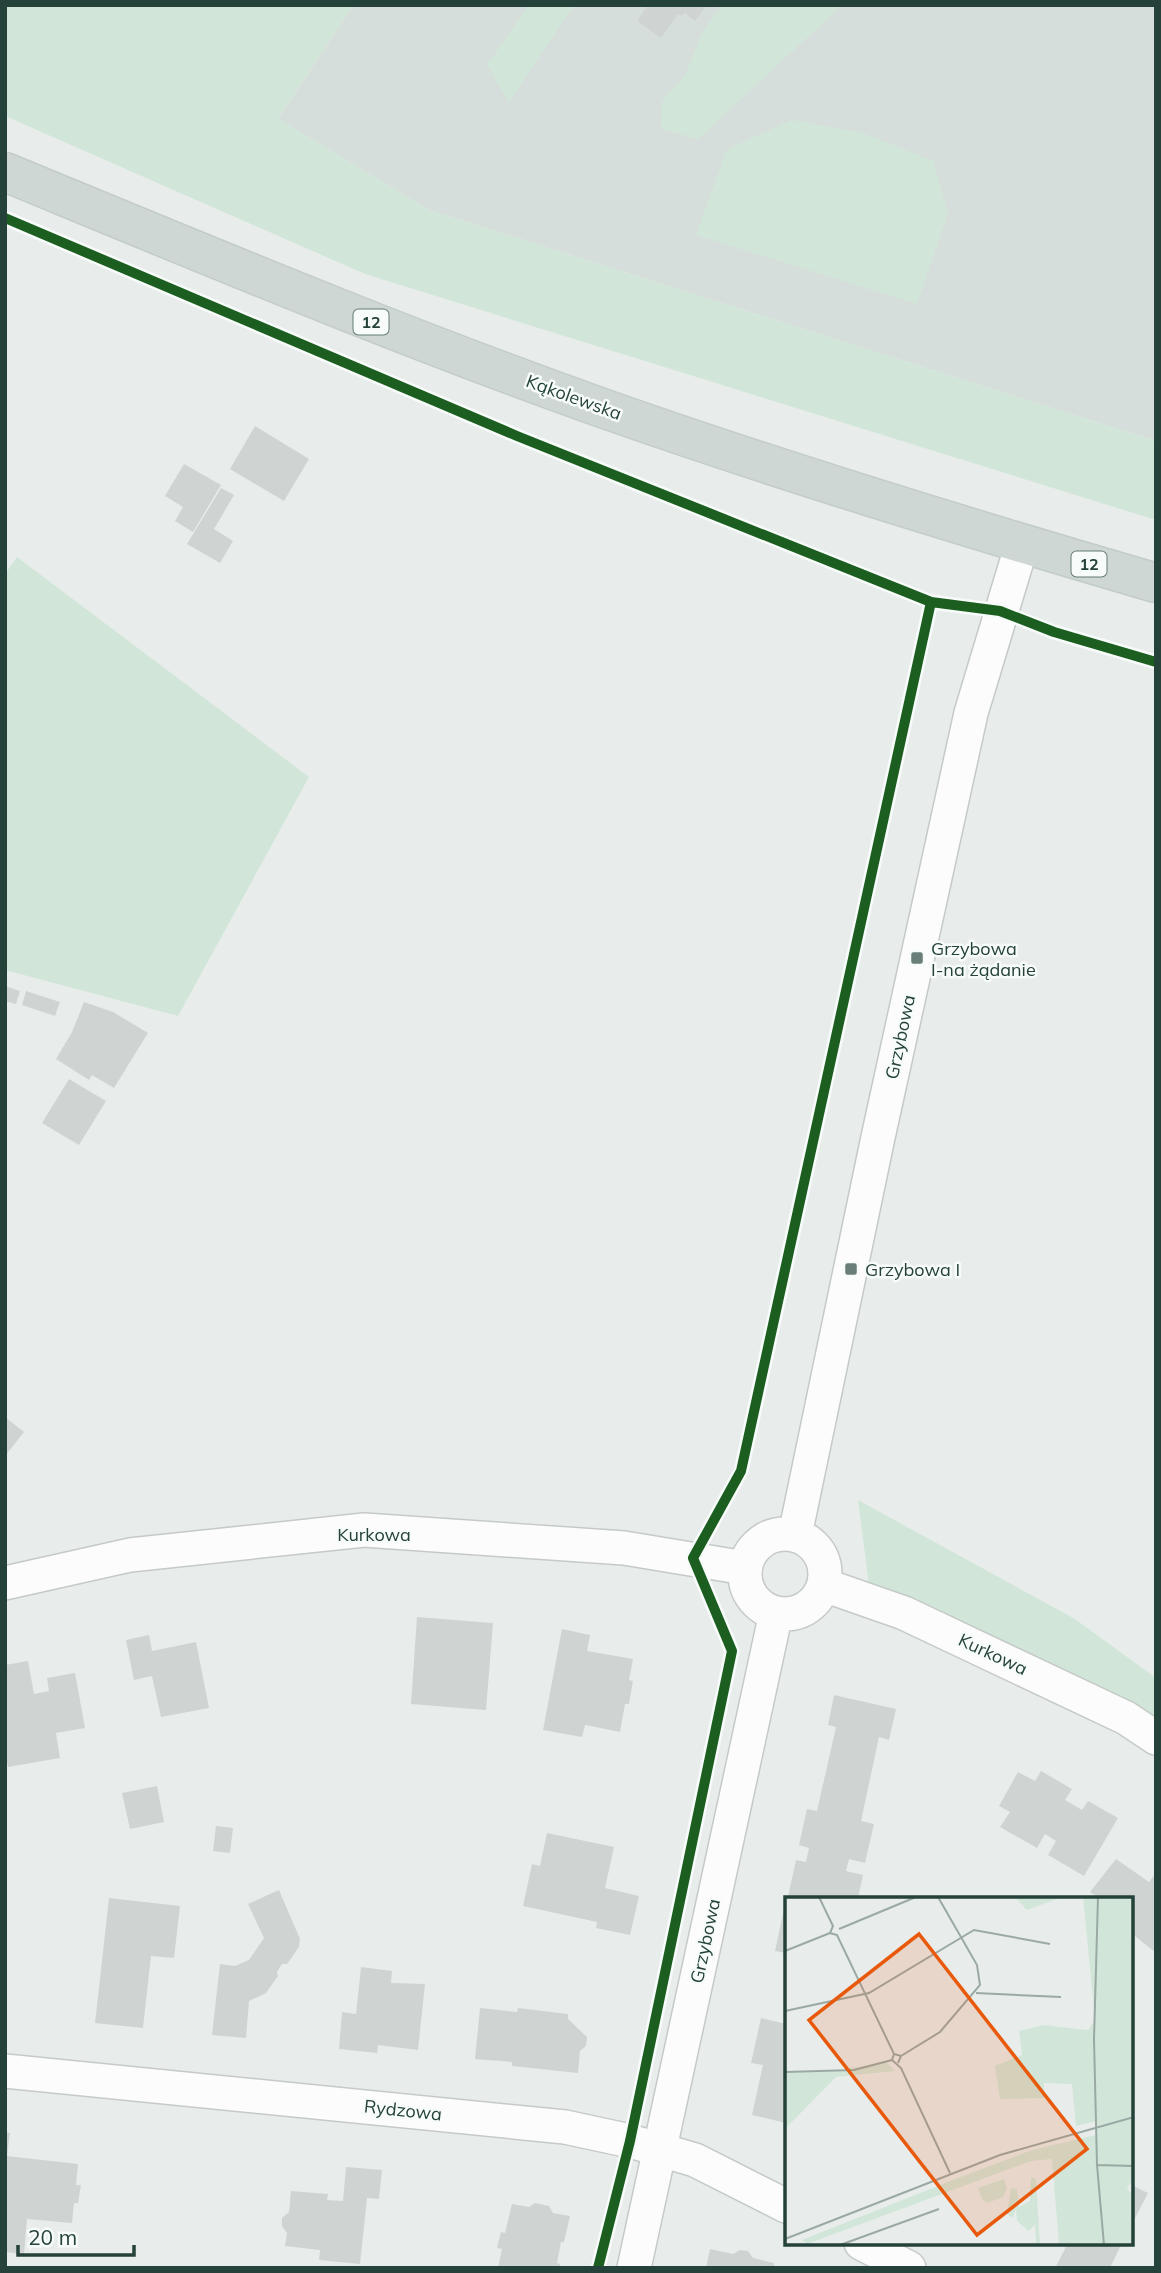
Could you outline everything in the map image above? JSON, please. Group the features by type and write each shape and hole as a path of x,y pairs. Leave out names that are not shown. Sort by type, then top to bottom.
{"main road":[{"name":"Kąkolewska","path":"5,172 381,327 606,409 1022,544 1156,583"}],"street":[{"name":"Grzybowa","path":"796,1535 880,1129 971,713 1022,544"},
{"name":"Kurkowa","path":"5,1583 130,1555 364,1530 624,1548 746,1568"},
{"path":"784,1534 796,1535 817,1549 825,1573 824,1586 810,1606 800,1612 788,1615 776,1613 755,1601 748,1591 746,1568 749,1557 763,1540 784,1534"},
{"name":"Kurkowa","path":"824,1586 916,1618 1126,1717 1156,1738"},
{"name":"Grzybowa","path":"634,2268 776,1613"},
{"name":"Rydzowa","path":"5,2071 565,2127 695,2160 785,2205"},
{"path":"865,2245 909,2268"}],"shaded area":[{"path":"353,5 1156,5 1156,441 429,210 278,119"}],"green space":[{"path":"5,5 353,5 278,119 429,210 1156,441 1156,520 365,274 5,116"},
{"path":"529,5 574,5 509,102 487,65"},
{"path":"722,5 842,5 698,139 661,129 662,102 686,74 701,35"},
{"path":"792,120 863,133 933,161 948,213 917,304 696,235 727,149"},
{"path":"17,557 309,777 178,1016 5,970 5,574"},
{"path":"858,1500 1075,1619 1156,1678 1156,1738 871,1601"}],"building":[{"path":"648,5 707,5 695,21 685,13 682,16 678,14 661,38 637,21"},
{"path":"255,426 309,459 284,501 230,469"},
{"path":"184,464 221,485 193,532 175,521 183,507 165,496"},
{"path":"221,488 234,495 214,529 233,541 220,563 187,544"},
{"path":"5,986 20,991 16,1004 5,1001"},
{"path":"26,991 60,1002 55,1016 22,1005"},
{"path":"84,1002 113,1012 148,1033 114,1088 92,1075 89,1080 56,1059 72,1032"},
{"path":"69,1079 106,1101 79,1145 42,1123"},
{"path":"5,1417 24,1432 5,1456"},
{"path":"417,1617 493,1623 486,1710 411,1704"},
{"path":"562,1629 590,1635 587,1651 633,1659 629,1680 633,1681 629,1704 625,1704 620,1732 585,1725 582,1737 543,1730"},
{"path":"149,1635 152,1651 196,1642 209,1708 161,1717 152,1676 134,1680 126,1640"},
{"path":"28,1661 34,1694 49,1691 47,1678 75,1673 85,1728 56,1733 60,1758 8,1767 5,1750 5,1665"},
{"path":"834,1695 896,1709 889,1740 879,1737 861,1821 874,1824 865,1863 849,1859 846,1871 863,1875 858,1897 788,1897 796,1860 806,1862 809,1848 799,1845 807,1809 817,1811 836,1727 828,1725"},
{"path":"1041,1771 1072,1789 1065,1800 1082,1810 1088,1801 1118,1818 1084,1876 1048,1855 1056,1841 1045,1834 1037,1848 1000,1827 1010,1812 999,1806 1018,1772 1035,1781"},
{"path":"157,1786 164,1822 130,1829 122,1793"},
{"path":"216,1826 233,1828 230,1853 213,1851"},
{"path":"547,1833 614,1847 605,1888 639,1896 630,1935 596,1928 597,1922 523,1906 532,1864 540,1866"},
{"path":"1116,1859 1149,1882 1156,1873 1156,1953 1133,1935 1133,1897 1098,1897 1090,1892"},
{"path":"279,1890 300,1939 299,1947 287,1964 282,1964 277,1972 278,1976 266,1993 249,2001 246,2038 212,2035 220,1964 235,1966 249,1960 264,1938 248,1904"},
{"path":"109,1898 180,1906 174,1958 151,1956 143,2028 95,2023"},
{"path":"783,1914 785,1953 775,1951"},
{"path":"361,1967 392,1971 391,1983 425,1984 418,2050 378,2045 377,2053 339,2049 342,2012 356,2014"},
{"path":"480,2008 517,2012 518,2008 568,2014 568,2019 587,2037 586,2046 580,2051 578,2073 475,2059"},
{"path":"761,2018 785,2024 785,2123 752,2115 763,2065 751,2063"},
{"path":"5,2132 10,2133 7,2156 78,2164 76,2185 81,2185 78,2203 74,2203 72,2223 27,2219 24,2254 5,2252"},
{"path":"346,2167 382,2170 379,2199 367,2198 360,2264 319,2260 320,2250 285,2246 287,2233 282,2226 282,2218 289,2212 291,2191 328,2194 327,2200 343,2201"},
{"path":"1133,2186 1148,2193 1133,2222"},
{"path":"535,2203 549,2206 553,2213 570,2216 564,2242 561,2242 557,2263 560,2264 559,2268 498,2268 502,2249 497,2248 501,2232 505,2233 512,2204 529,2207"},
{"path":"1067,2245 1121,2245 1110,2268 1055,2268"},
{"path":"710,2249 733,2254 740,2250 748,2251 753,2258 774,2263 774,2268 706,2268"}],"cycle path":[{"path":"5,218 517,436 931,602 1000,611 1054,632 1156,662"},
{"path":"598,2268 630,2141 732,1651 693,1558 741,1471 931,602"}],"place":[{"name":"Grzybowa I-na żądanie","path":"917,958"},
{"name":"Grzybowa I","path":"851,1269"}]}
